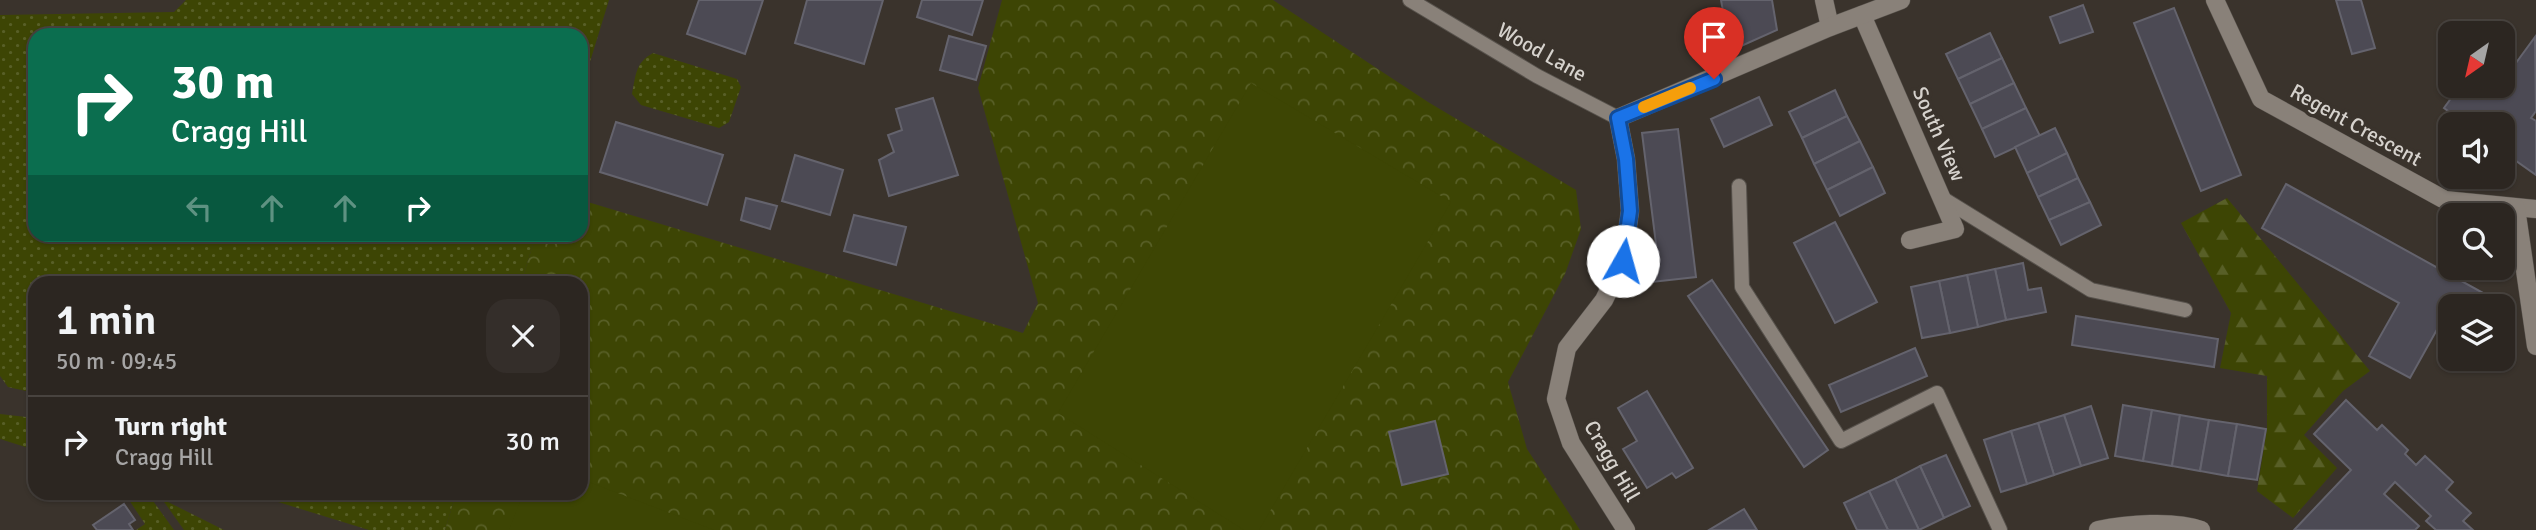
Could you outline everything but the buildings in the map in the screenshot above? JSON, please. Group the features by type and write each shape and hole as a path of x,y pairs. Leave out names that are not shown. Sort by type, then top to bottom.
{"street":[{"path":"1824,0 1830,27"},
{"path":"1618,118 1830,27 1901,0"},
{"name":"Regent Crescent","path":"2215,0 2261,99 2445,200 2536,209"},
{"name":"South View","path":"1862,15 1955,229 1910,240"},
{"name":"Cragg Hill","path":"1618,118 1626,159 1630,211 1623,261 1604,300 1567,348 1556,399 1572,443 1626,530"},
{"path":"2516,208 2536,346"},
{"path":"2098,530 2111,527 2186,524 2201,530"}],"lane":[{"name":"Wood Lane","path":"1410,0 1537,76 1618,118"},
{"path":"1739,186 1742,287 1841,441 1937,393 2000,530"},
{"path":"1942,198 2091,290 2185,310"}],"green space":[{"path":"186,0 609,0 588,68 588,28 28,28 28,242 534,242 523,276 28,276 28,391 8,387 0,376 0,15 174,12"},
{"path":"1002,0 1273,0 1428,102 1576,190 1581,229 1565,274 1508,382 1527,449 1580,530 445,530 454,500 588,500 588,276 523,276 534,242 588,242 588,202 1023,333 1038,303 978,88"},
{"path":"653,53 737,79 741,87 729,122 719,128 641,105 632,94 636,75 643,61"},
{"path":"1251,83 1451,202 1259,530 1244,530 1058,413"},
{"path":"2227,198 2370,371 2343,391 2304,435 2337,468 2293,518 2257,491 2267,428 2267,376 2220,368 2231,313 2181,223"},
{"path":"0,414 28,417 28,448 0,439"},
{"path":"588,482 714,530 509,530 521,500 588,500"},
{"path":"129,500 152,500 174,530 136,530 145,524"},
{"path":"163,500 224,530 184,530"},
{"path":"272,500 454,500 445,530 369,530"}],"slow traffic":[{"path":"1644,107 1690,88"}],"route":[{"path":"1623,261 1630,211 1626,159 1618,118 1714,79"}]}
